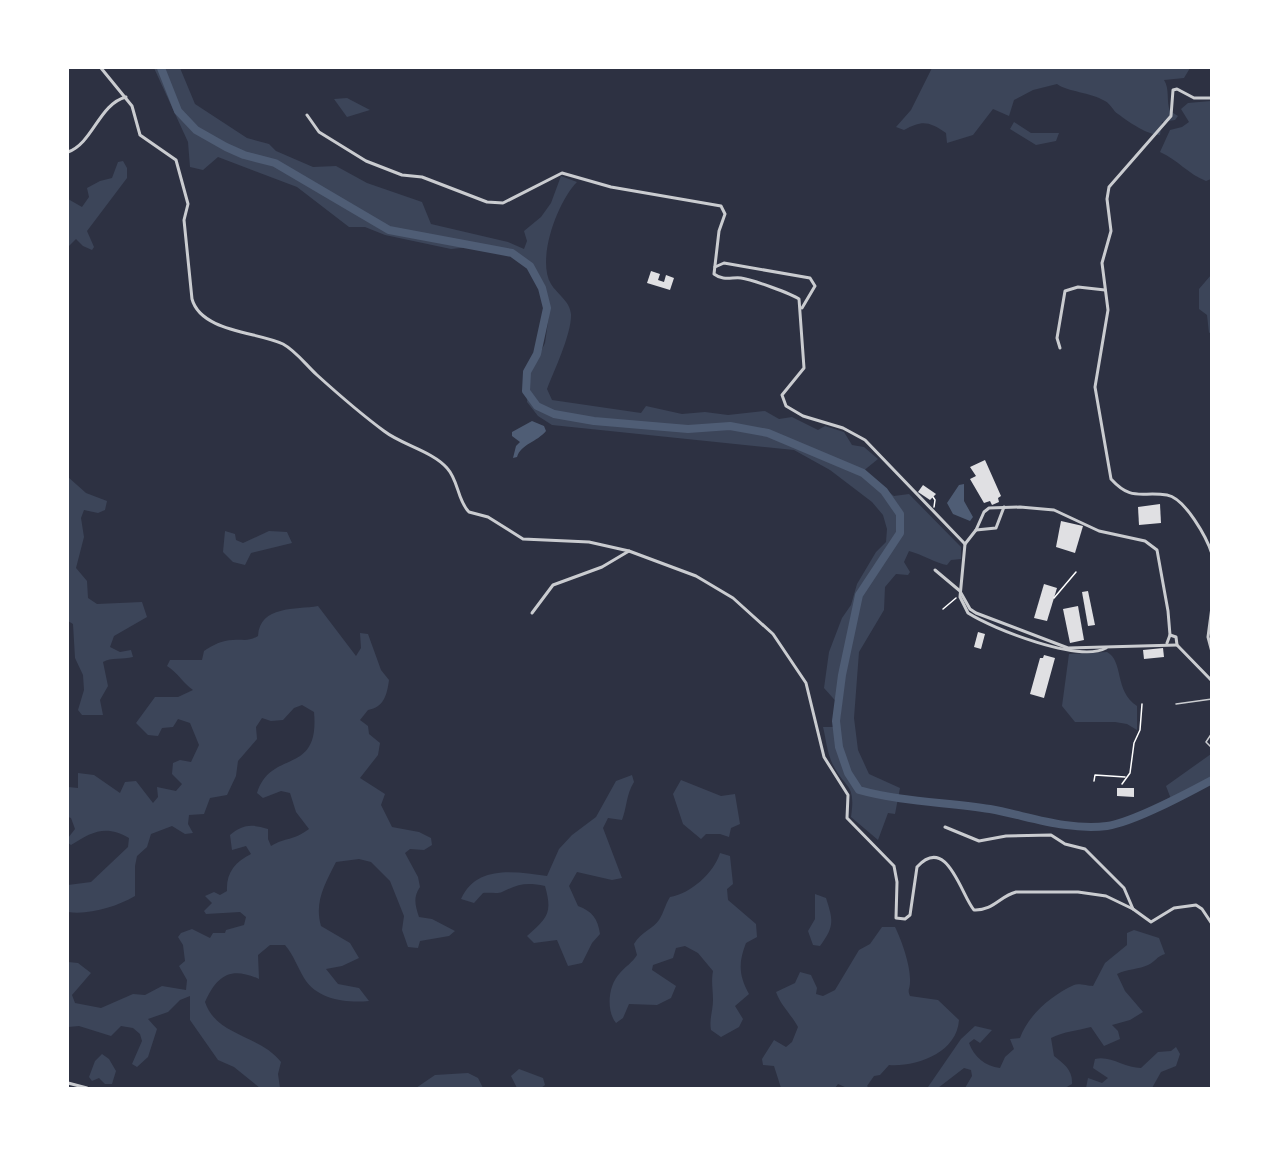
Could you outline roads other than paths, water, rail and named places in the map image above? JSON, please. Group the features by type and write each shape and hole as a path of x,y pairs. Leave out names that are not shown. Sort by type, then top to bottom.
{"street":[{"path":"101,68 132,106 140,135 176,160 188,204 184,220 192,299 201,313 214,322 236,331 274,340 287,346 384,432 447,468 459,491 460,501 469,513 488,517 523,539 589,542 629,551 696,576 733,598 773,634 810,692 812,715 818,724 824,757 848,795 847,818 894,866 897,882 897,918 905,919 910,915 917,867 922,862 938,859 947,862 952,869 974,910 992,907 1009,893 1022,891 1090,893 1116,900 1151,922 1174,908 1196,905 1202,909 1212,924"},
{"path":"1212,98 1194,98 1178,89 1173,90 1171,116 1109,187 1107,199 1111,231 1102,263 1108,310 1095,387 1111,479 1130,494 1140,497 1167,495 1177,498 1208,542 1212,554"},
{"path":"68,152 77,147 113,103 126,97"},
{"path":"307,115 319,132 366,161 402,175 430,180 487,202 503,203 562,173 630,191 721,206 725,214 720,226 713,269 717,277 744,278 795,296 799,300 804,368 784,390 782,400 786,406 803,416 848,430 865,440 905,479 965,544"},
{"path":"713,269 724,263 810,278 815,286 801,309"},
{"path":"1060,348 1057,338 1065,291 1078,287 1105,291"},
{"path":"976,530 996,528 1004,507"},
{"path":"960,594 965,544 976,530 984,512 989,508 1004,507 1054,510 1099,531 1154,545 1159,560 1170,635 1167,643"},
{"path":"532,613 554,585 602,567 629,551"},
{"path":"935,570 976,613 1052,645 1083,652 1167,643 1177,645 1212,681"},
{"path":"1212,608 1208,637 1212,652"},
{"path":"1170,635 1178,639 1177,645"},
{"path":"945,827 979,841 1006,836 1051,836 1065,844 1085,849 1124,888 1133,909"},
{"path":"68,1083 87,1089"}],"lane":[{"path":"1176,704 1212,699"},
{"path":"1212,733 1206,742 1212,748"}],"waterway":[{"path":"161,68 178,111 196,130 226,147 244,155 275,163 389,230 512,253 530,266 542,288 547,308 537,354 527,372 526,391 537,406 554,414 594,421 688,429 730,426 768,433 863,473 884,491 900,514 900,533 859,595 842,675 836,721 839,747 848,773 859,790 908,799 990,809 1063,825 1092,827 1107,826 1131,819 1212,780"}]}
